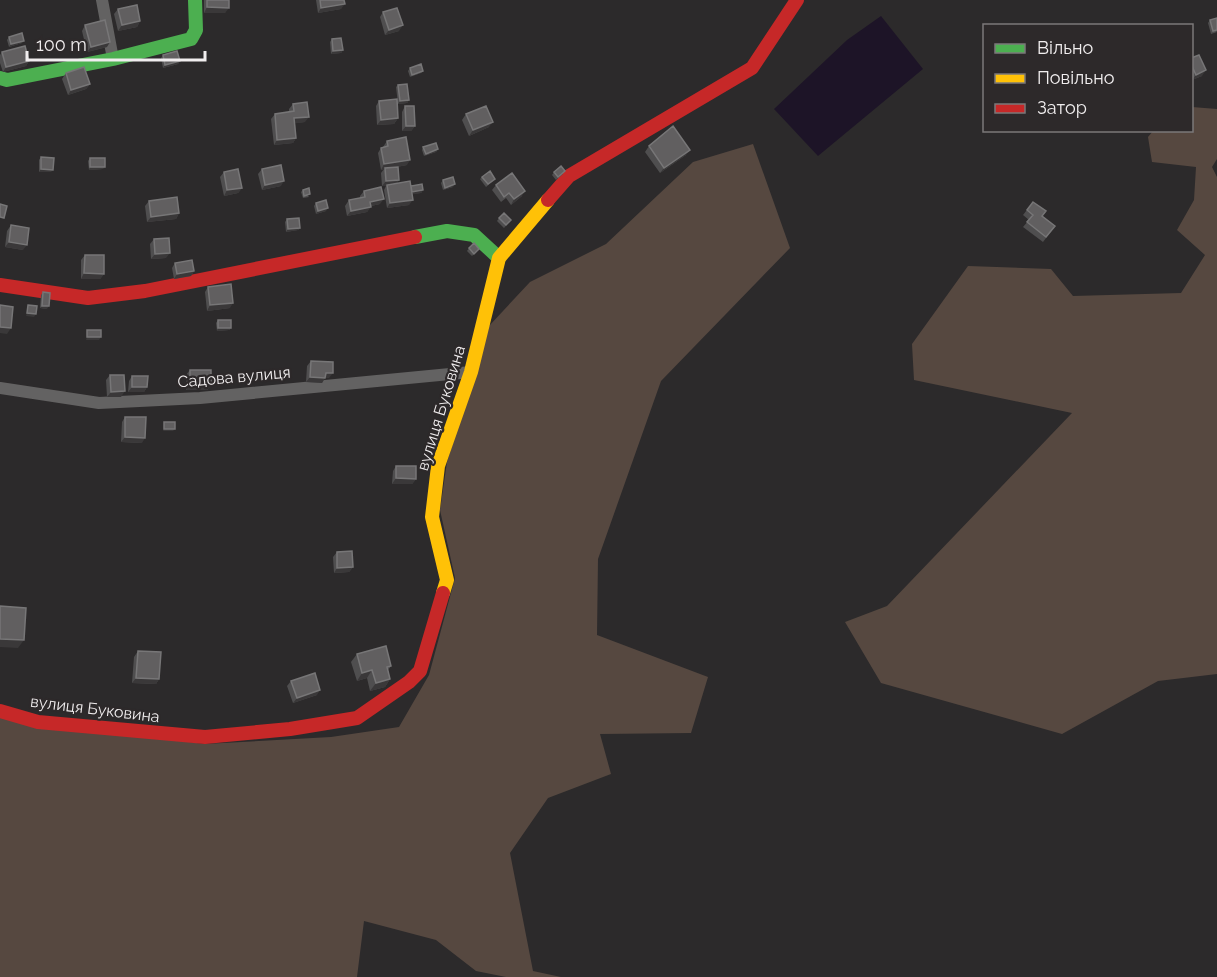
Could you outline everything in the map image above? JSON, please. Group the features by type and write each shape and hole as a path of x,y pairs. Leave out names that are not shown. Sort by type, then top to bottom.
{"street":[{"path":"102,0 113,59"},
{"path":"0,78 7,80 113,59 191,39 196,30 195,0"},
{"name":"вулиця Буковина","path":"0,711 38,722 205,737 290,729 357,718 409,682 420,671 447,580 432,517 438,466 471,372 500,258 569,176 752,68 797,0"},
{"path":"0,285 88,298 134,292 447,231 474,235 500,258"},
{"name":"Садова вулиця","path":"0,388 99,403 200,398 471,372"}],"shaded area":[{"path":"881,16 923,69 818,156 774,109 847,40"},
{"path":"1193,107 1217,109 1217,159 1212,167 1217,177 1217,674 1158,681 1062,734 881,683 845,622 887,606 1072,413 914,380 912,344 968,266 1051,269 1073,296 1181,293 1205,255 1177,230 1194,200 1196,167 1152,162 1148,137 1152,132 1193,132"},
{"path":"753,144 790,248 661,381 598,559 597,635 708,677 691,733 600,734 611,774 548,798 510,853 533,971 561,977 506,977 476,971 436,940 364,921 357,977 0,977 0,716 204,744 331,737 399,727 429,675 455,578 440,510 447,462 489,326 530,282 606,244 693,162"}],"building":[{"path":"207,0 229,0 229,8 207,7"},
{"path":"320,0 344,0 345,4 321,8"},
{"path":"137,5 140,21 122,25 118,9"},
{"path":"397,8 403,25 389,30 383,12"},
{"path":"1217,18 1217,30 1213,31 1210,20"},
{"path":"105,20 110,42 91,47 85,25"},
{"path":"22,33 24,41 11,44 9,37"},
{"path":"341,38 343,50 333,51 332,39"},
{"path":"25,46 29,61 6,67 2,52"},
{"path":"177,51 180,61 165,65 163,55"},
{"path":"1199,55 1206,70 1196,75 1193,68 1193,57"},
{"path":"421,64 423,71 412,75 410,68"},
{"path":"84,67 90,84 71,90 66,73"},
{"path":"407,84 409,100 400,101 398,85"},
{"path":"397,99 398,118 381,120 379,101"},
{"path":"307,102 309,117 294,118 296,138 277,140 275,114 294,111 293,104"},
{"path":"405,106 414,106 415,126 406,126"},
{"path":"486,106 493,122 473,130 466,114"},
{"path":"673,126 690,150 664,168 649,146"},
{"path":"406,137 410,160 384,164 381,148 388,146 387,141"},
{"path":"436,143 438,149 426,154 423,147"},
{"path":"41,157 54,158 53,170 41,169"},
{"path":"90,158 105,158 105,167 90,167"},
{"path":"281,165 284,181 265,185 262,169"},
{"path":"561,166 565,171 558,177 554,172"},
{"path":"398,167 399,180 386,181 385,168"},
{"path":"238,169 242,188 227,190 224,172"},
{"path":"490,171 495,179 488,184 482,177"},
{"path":"512,173 525,191 514,199 509,193 504,197 496,185"},
{"path":"453,177 455,184 445,188 443,180"},
{"path":"410,181 413,200 390,203 387,185"},
{"path":"422,184 423,190 412,192 411,186"},
{"path":"381,187 384,199 370,202 371,207 351,211 349,200 365,197 364,191"},
{"path":"309,188 310,194 304,196 303,190"},
{"path":"177,197 179,213 151,217 149,201"},
{"path":"326,200 328,208 318,211 316,203"},
{"path":"1033,202 1046,211 1042,216 1055,226 1046,237 1027,222 1033,215 1027,210"},
{"path":"0,204 7,206 4,218 0,217"},
{"path":"504,213 511,220 506,225 499,218"},
{"path":"299,218 300,228 288,229 287,219"},
{"path":"11,225 29,228 27,245 9,242"},
{"path":"169,238 170,253 155,254 154,239"},
{"path":"474,243 479,249 474,254 469,248"},
{"path":"85,255 104,255 104,274 84,273"},
{"path":"192,260 194,271 177,274 175,263"},
{"path":"231,284 233,303 210,305 208,287"},
{"path":"43,292 50,293 49,306 42,306"},
{"path":"0,305 13,307 11,328 0,327"},
{"path":"28,305 37,306 36,314 27,313"},
{"path":"218,320 231,320 231,328 218,328"},
{"path":"87,330 101,330 101,337 87,337"},
{"path":"311,361 333,362 333,373 326,373 325,378 310,377"},
{"path":"190,370 211,370 211,385 190,384"},
{"path":"110,375 124,375 125,391 111,392"},
{"path":"132,376 148,376 147,387 132,387"},
{"path":"125,417 146,417 145,438 125,437"},
{"path":"164,422 175,422 175,429 164,429"},
{"path":"396,466 416,466 416,479 396,478"},
{"path":"352,551 353,567 337,568 337,552"},
{"path":"0,606 26,608 24,640 0,639"},
{"path":"386,646 391,666 387,667 390,679 376,683 372,670 362,673 357,654"},
{"path":"138,651 161,652 159,679 136,678"},
{"path":"315,673 320,690 297,698 291,681"}],"traffic: fast":[{"path":"0,78 7,80 113,59 191,39 196,30 195,0"},
{"path":"415,237 447,231 474,235 499,258"}],"traffic: slow":[{"path":"443,593 447,580 432,517 438,466 471,372 499,258 548,200"}],"traffic: jam":[{"path":"548,200 569,176 752,68 797,0"},
{"path":"0,285 88,298 145,291 415,237"},
{"path":"0,711 38,722 205,737 290,729 357,718 409,682 420,671 443,593"}]}
